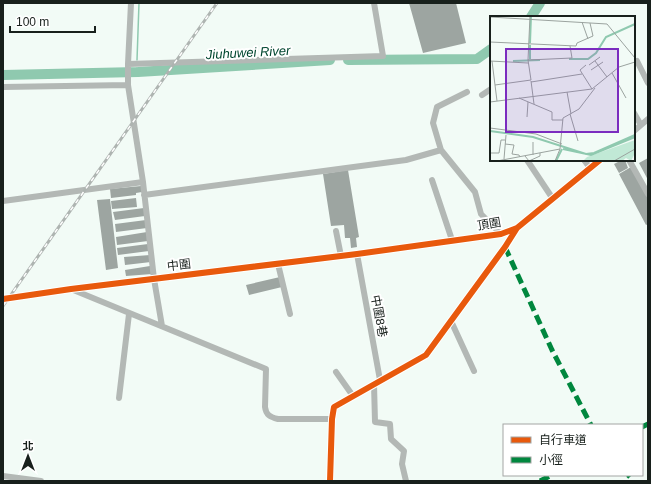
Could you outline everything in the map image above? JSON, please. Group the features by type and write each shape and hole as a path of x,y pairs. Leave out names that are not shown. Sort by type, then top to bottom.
{"street":[{"path":"131,3 128,84 143,182 154,279 162,326"},
{"path":"128,65 383,56 374,3"},
{"path":"637,61 648,83"},
{"path":"3,87 128,84"},
{"path":"482,95 490,90"},
{"path":"467,92 437,107 433,124 441,150 475,192 482,214 501,234"},
{"path":"635,115 641,125"},
{"path":"635,130 648,119"},
{"path":"144,195 406,160 441,150"},
{"path":"528,161 553,199"},
{"path":"585,161 590,168"},
{"name":"頂圍","path":"357,254 501,234 517,228 599,161"},
{"path":"630,161 648,194"},
{"path":"432,180 452,240"},
{"path":"3,201 143,182"},
{"path":"330,481 332,419 334,407 426,355 505,247 517,228"},
{"path":"336,232 341,256"},
{"name":"中圍","path":"3,299 71,289 357,254"},
{"name":"中圍8巷","path":"357,254 380,380"},
{"path":"278,264 290,314"},
{"path":"71,289 266,369 265,407 269,417 278,419 332,419"},
{"path":"119,398 129,314"},
{"path":"451,321 474,371"},
{"path":"336,372 353,396"},
{"path":"374,384 375,422 390,424 391,439 404,451 402,464 406,481"},
{"path":"3,476 41,481"}],"building":[{"path":"409,3 456,3 466,43 423,53"},
{"path":"648,158 648,180 639,163"},
{"path":"620,161 625,161 628,168 619,173 614,164"},
{"path":"631,167 648,196 648,224 646,225 619,174"},
{"path":"348,170 359,237 356,238 357,247 351,248 350,238 345,238 344,225 331,226 323,174"},
{"path":"141,186 142,192 136,193 136,195 111,198 110,189"},
{"path":"136,198 137,207 112,209 111,201"},
{"path":"110,199 118,268 106,270 97,200"},
{"path":"144,208 145,216 115,220 113,212"},
{"path":"146,220 147,228 116,232 115,224"},
{"path":"147,232 148,241 117,245 116,237"},
{"path":"148,244 149,251 118,255 117,248"},
{"path":"150,255 151,262 125,265 124,257"},
{"path":"150,266 152,274 126,276 125,270"},
{"path":"280,277 282,287 249,295 246,285"}],"waterway":[{"path":"137,60 139,3"},
{"name":"Jiuhuwei River","path":"532,16 540,3"},
{"name":"Jiuhuwei River","path":"348,60 477,59 490,50"},
{"name":"Jiuhuwei River","path":"3,75 138,72 330,60"},
{"name":"Jiuhuwei River","path":"137,68 138,72"}],"railway":[{"path":"3,306 217,3"}],"marked path":[{"path":"505,247 552,350 590,424"},
{"path":"643,426 648,424"},
{"path":"540,481 550,476"}],"cycle path":[{"path":"3,299 501,234 517,228 599,161"},
{"path":"330,481 332,419 334,407 426,355 505,247 517,228"}]}
